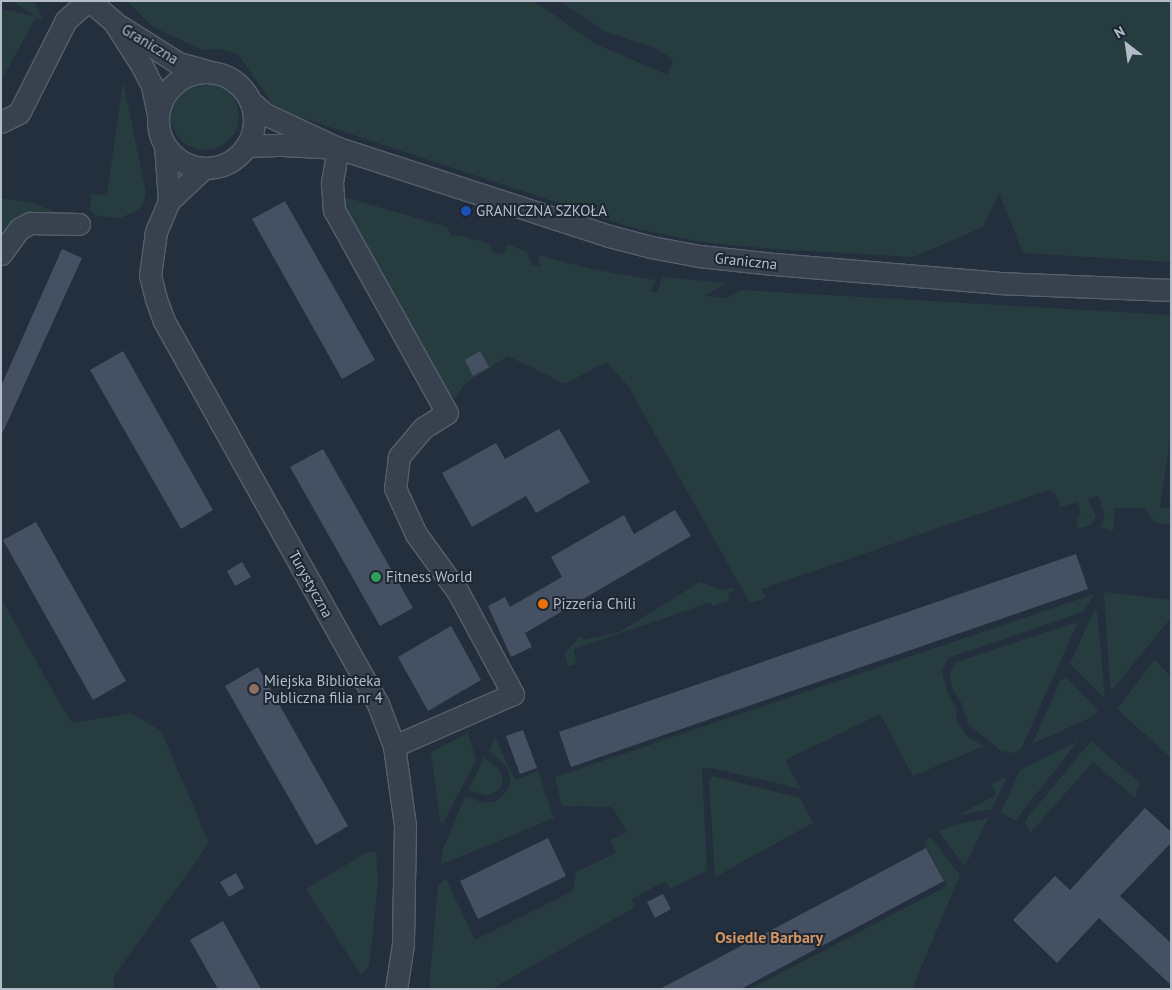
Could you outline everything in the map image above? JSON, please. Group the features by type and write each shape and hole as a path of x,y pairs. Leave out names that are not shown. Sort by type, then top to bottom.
{"street":[{"name":"Graniczna","path":"89,1 114,22 178,63 215,73"},
{"path":"1,122 19,112 66,20 89,1"},
{"name":"Graniczna","path":"114,22 152,86 158,114"},
{"path":"200,73 215,73 229,78 242,88 250,101 254,116 253,131 246,146 235,158 220,166 204,168 188,165 175,156 165,145 159,130 158,114 168,93 184,77 200,73"},
{"name":"Graniczna","path":"250,101 265,114 338,148 609,236 699,256 998,283 1171,290"},
{"name":"Turystyczna","path":"165,145 169,202"},
{"name":"Graniczna","path":"246,146 284,145 338,148"},
{"path":"338,148 332,183 334,210 447,413 424,428 399,457 395,488 416,534 458,592 513,694 394,746"},
{"name":"Turystyczna","path":"204,168 169,202 156,232 150,274 164,321 378,704 394,746 405,825 403,944 396,989"},
{"path":"1,254 19,229 30,224 79,224"}],"green space":[{"path":"13,1 34,1 43,21 36,17 1,81 1,9 35,16"},
{"path":"127,1 534,1 596,44 668,75 673,60 663,53 653,47 606,32 560,1 1171,1 1171,262 1023,253 999,193 983,227 914,257 771,249 701,242 633,228 276,109 238,54 219,49 203,50 153,27"},
{"path":"123,82 146,192 144,202 139,210 120,218 106,217 95,215 90,211 91,194 107,195"},
{"path":"205,82 218,85 229,92 236,103 239,116 236,129 229,140 218,147 205,150 192,147 181,140 174,129 171,116 174,103 181,92 192,85"},
{"path":"341,196 447,227 452,236 459,235 490,244 492,252 503,255 508,244 527,252 531,264 541,267 538,255 591,269 655,280 651,292 658,292 662,277 726,283 705,296 727,298 741,290 1171,315 1171,433 1160,507 1171,509 1171,525 1156,523 1144,508 1115,508 1113,531 1100,527 1105,515 1098,496 1088,499 1096,515 1093,522 1090,525 1077,529 1077,518 1081,514 1078,502 1060,507 1056,495 1049,490 761,589 766,598 750,603 628,386 606,362 565,384 508,356 466,383 455,397 440,389 346,220"},
{"path":"1,198 29,202 62,214 1,240"},
{"path":"700,582 722,590 734,588 735,591 728,594 729,601 712,606 711,602 574,649 576,664 568,666 565,653 580,636 584,640 619,632"},
{"path":"1104,592 1171,600 1171,618 1112,690 1110,686"},
{"path":"1094,594 1083,612 948,658 942,672 947,691 956,708 957,722 968,737 984,746 913,776 880,714 785,760 801,789 712,768 702,768 707,870 671,889 665,881 632,899 635,907 492,989 429,989 438,885 446,879 475,940 573,891 576,872 616,853 610,840 627,832 612,807 562,806 555,777"},
{"path":"1,598 60,704 73,723 131,713 161,731 209,843 113,978 115,989 1,989"},
{"path":"1094,610 1097,611 1105,699 1070,664"},
{"path":"1078,622 1021,749 1014,753 1001,751 968,724 962,704 952,688 950,672 956,662"},
{"path":"1155,659 1171,677 1171,758 1117,709"},
{"path":"1064,678 1068,679 1098,710 1094,716 1032,744 1060,681"},
{"path":"468,733 476,760 443,823 440,822 431,752"},
{"path":"495,737 515,780 538,771 554,818 440,865 443,849 465,797 486,803 496,801 510,785 510,775 505,765 489,751"},
{"path":"1078,741 1015,821 1001,812 1020,770"},
{"path":"1091,741 1140,783 1135,798 1093,762 1030,833 1025,823 1028,817"},
{"path":"484,757 499,769 503,781 500,789 487,796 469,790"},
{"path":"712,776 800,798 813,823 715,877 709,782"},
{"path":"1007,776 992,809 957,816 996,795 992,784"},
{"path":"988,818 965,866 938,831 954,825"},
{"path":"931,837 960,875 912,989 750,989 947,886 924,842"},
{"path":"376,851 378,885 369,966 361,975 306,889 366,853"}],"building":[{"path":"285,201 375,360 342,379 252,219"},
{"path":"62,249 82,258 1,436 1,386"},
{"path":"123,351 213,510 181,529 90,370"},
{"path":"480,351 489,367 473,376 465,360"},
{"path":"559,429 590,482 536,513 526,496 472,527 442,473 496,443 505,459"},
{"path":"323,449 413,608 380,626 290,467"},
{"path":"675,510 691,536 525,633 532,647 511,657 488,606 505,597 510,607 562,577 551,557 624,515 634,534"},
{"path":"36,522 126,681 93,700 3,540"},
{"path":"1076,554 1088,589 571,767 559,732"},
{"path":"242,562 251,577 235,586 227,571"},
{"path":"451,626 481,680 428,711 398,657"},
{"path":"258,667 348,826 316,845 225,686"},
{"path":"523,730 537,768 520,774 506,736"},
{"path":"1145,808 1171,832 1171,843 1120,896 1171,943 1171,985 1099,918 1057,963 1013,920 1055,876 1070,890"},
{"path":"548,838 566,876 478,919 460,881"},
{"path":"926,848 944,881 741,989 660,989"},
{"path":"236,873 244,888 229,897 220,882"},
{"path":"663,894 671,909 655,918 647,902"},
{"path":"223,921 261,989 218,989 190,940"}],"place":[{"name":"GRANICZNA SZKOŁA","path":"466,211"},
{"name":"Fitness World","path":"376,577"},
{"name":"Pizzeria Chili","path":"543,604"},
{"name":"Miejska Biblioteka Publiczna filia nr 4","path":"254,689"}],"district":[{"name":"Osiedle Barbary","path":"769,937"}]}
